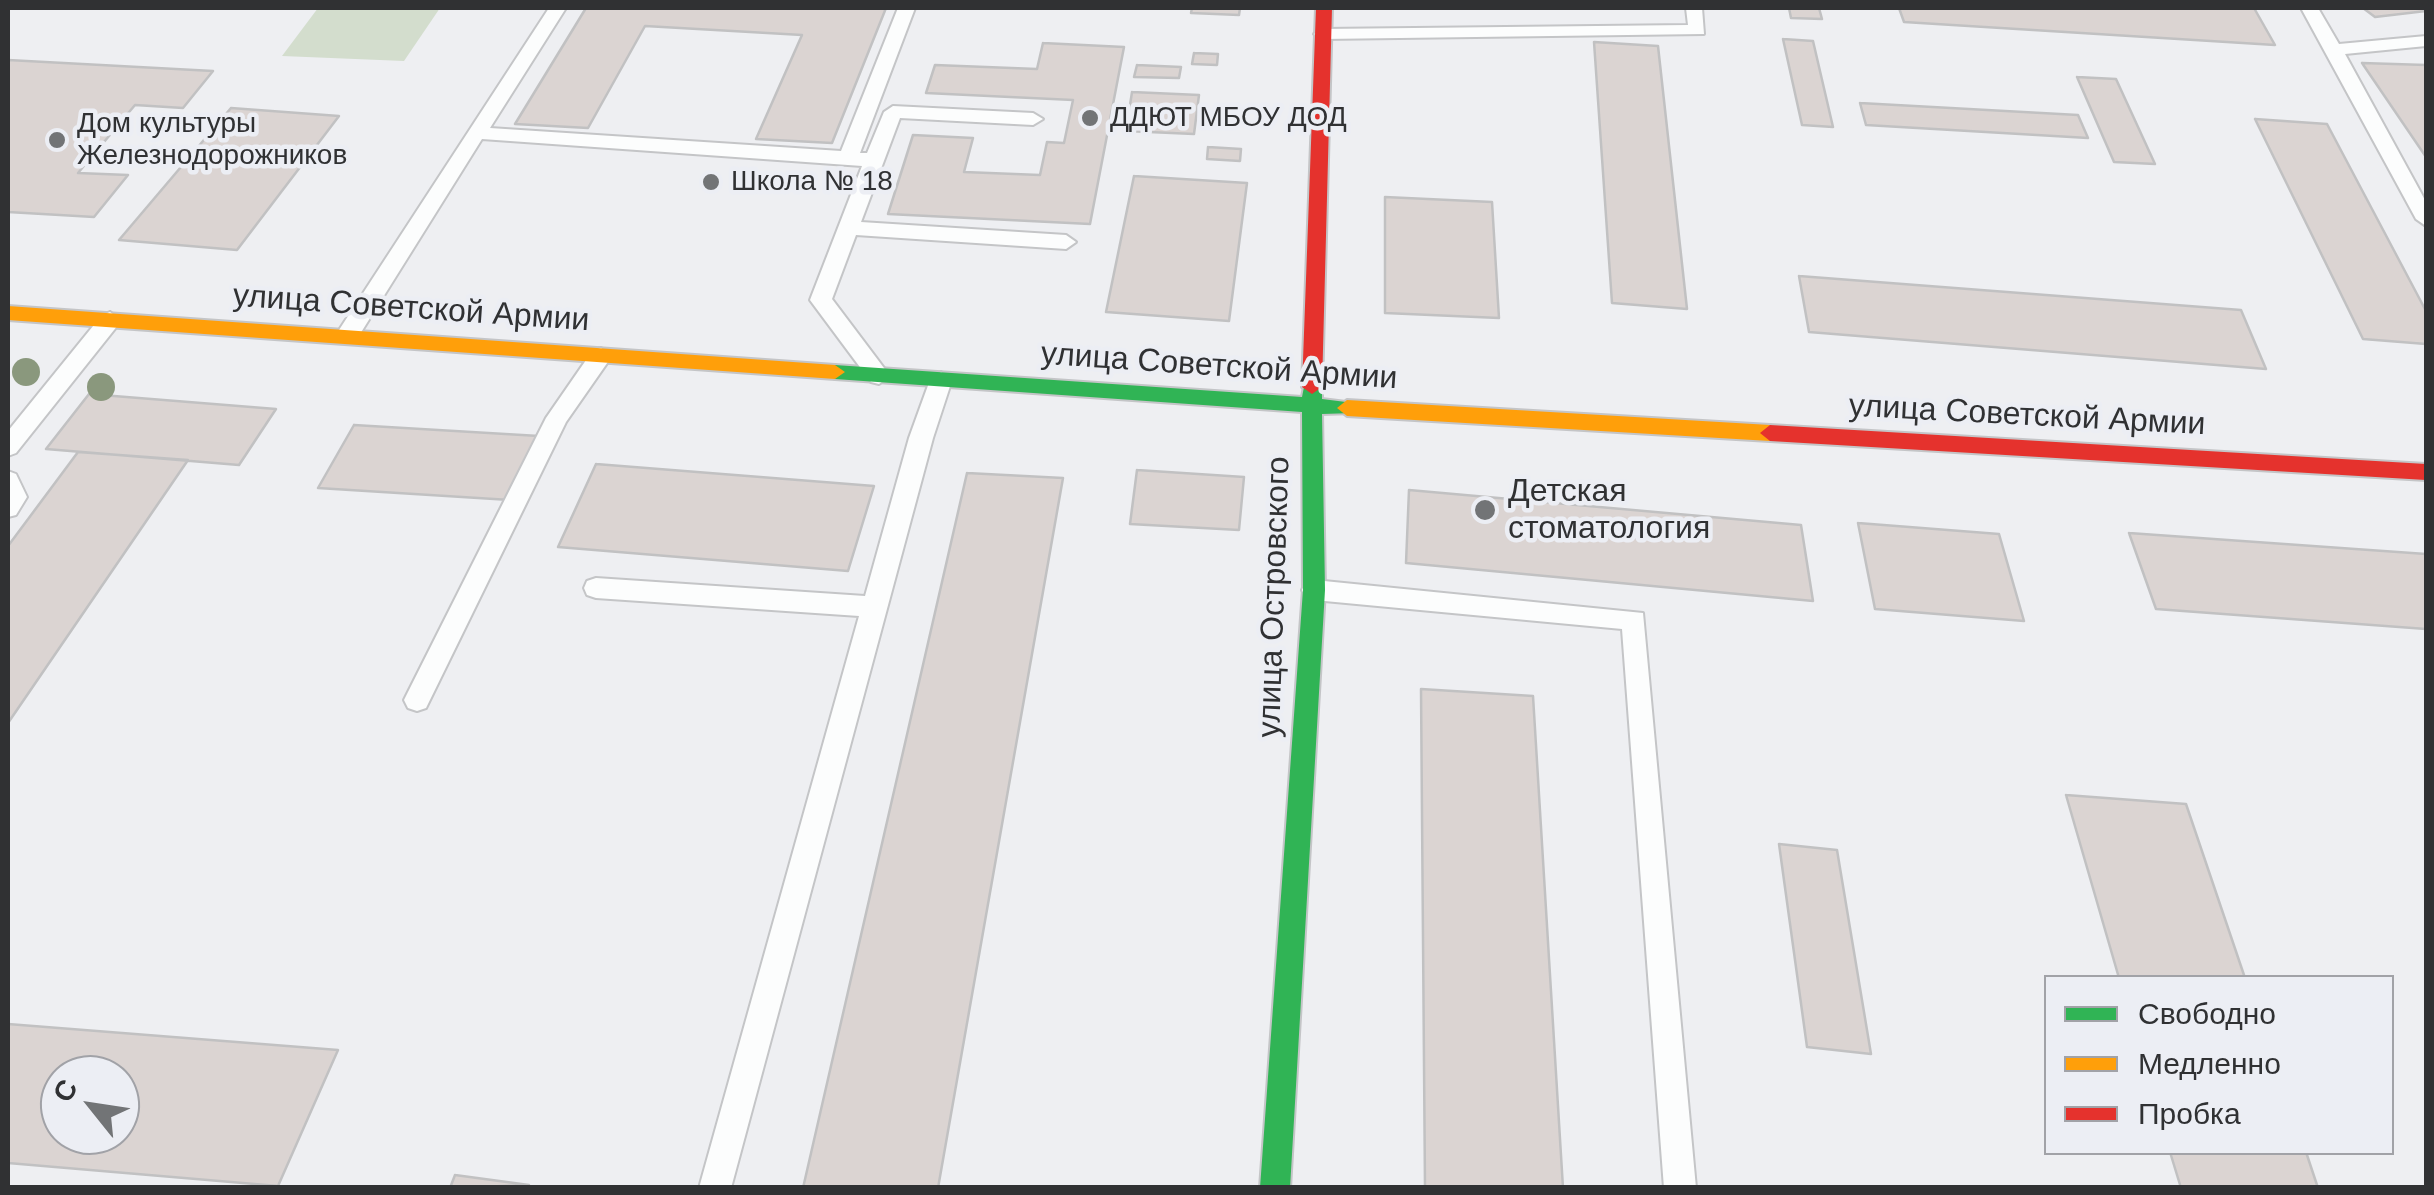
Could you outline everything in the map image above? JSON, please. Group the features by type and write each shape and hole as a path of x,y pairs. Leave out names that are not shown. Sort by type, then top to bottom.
{"main road":[{"name":"улица Островского","path":"1275,1188 1314,590 1312,336 1324,8"},
{"name":"улица Советской Армии","path":"8,313 1315,405 2426,472"}],"lane":[{"path":"347,336 557,8"},
{"path":"848,158 906,8"},
{"path":"1324,34 1698,30 1694,8"},
{"path":"2310,8 2426,219"},
{"path":"2333,50 2426,41"},
{"path":"880,376 821,300 893,112 1033,119"},
{"path":"476,133 874,160"},
{"path":"849,228 1066,242"},
{"path":"8,447 110,320"},
{"path":"417,700 556,418 600,356"},
{"path":"715,1188 874,607 941,380"},
{"path":"8,480 15,497 8,508"},
{"path":"596,588 874,607"},
{"path":"1314,590 1634,620 1680,1188"}],"green space":[{"path":"318,8 440,8 404,61 282,56"}],"building":[{"path":"586,8 886,8 832,143 756,139 802,35 645,26 588,128 515,124"},
{"path":"1192,8 1240,8 1239,15 1191,13"},
{"path":"1789,8 1819,8 1822,19 1791,18"},
{"path":"1899,8 2254,8 2275,45 1904,22"},
{"path":"2363,8 2426,8 2426,11 2375,17"},
{"path":"1783,39 1813,41 1833,127 1802,125"},
{"path":"1594,42 1658,46 1687,309 1612,303"},
{"name":"ДДЮТ МБОУ ДОД","path":"1043,43 1124,47 1090,224 888,214 913,135 973,138 964,172 1040,175 1047,142 1064,143 1073,100 926,93 935,65 1037,69"},
{"path":"1194,53 1218,54 1217,65 1192,64"},
{"name":"Дом культуры Железнодорожников","path":"8,60 213,71 183,108 135,105 78,173 128,175 94,217 8,212"},
{"path":"2362,63 2426,65 2426,157"},
{"path":"1137,65 1181,67 1179,78 1134,77"},
{"path":"2077,77 2116,79 2155,164 2114,162"},
{"path":"1132,92 1199,95 1194,134 1126,131"},
{"path":"1860,103 2078,115 2088,138 1866,125"},
{"path":"231,108 339,116 237,250 119,240"},
{"path":"2255,119 2327,124 2426,311 2426,344 2363,339"},
{"path":"1208,147 1241,149 1240,161 1207,159"},
{"path":"1134,176 1247,183 1229,321 1106,312"},
{"path":"1385,197 1492,202 1499,318 1385,313"},
{"path":"1799,276 2241,310 2266,369 1809,332"},
{"path":"89,394 276,409 239,465 46,449"},
{"path":"354,425 539,436 510,500 318,488"},
{"path":"78,452 188,460 8,723 8,546"},
{"path":"596,464 874,486 848,571 558,547"},
{"path":"1137,470 1244,477 1239,530 1130,524"},
{"path":"967,473 1063,478 938,1188 803,1188"},
{"path":"1409,490 1801,525 1813,601 1406,563"},
{"path":"1858,523 1999,534 2024,621 1875,609"},
{"path":"2129,533 2426,554 2426,629 2156,609"},
{"path":"1421,689 1533,696 1563,1188 1425,1188"},
{"path":"2066,795 2186,804 2244,975 2118,975"},
{"path":"1779,844 1837,850 1871,1054 1807,1047"},
{"path":"8,1024 338,1050 278,1186 8,1163"},
{"path":"2171,1155 2307,1155 2318,1188 2181,1188"},
{"path":"455,1175 529,1185 450,1188"}],"traffic: fast":[{"path":"835,372 1347,408"},
{"path":"1275,1188 1314,590 1312,387"}],"traffic: slow":[{"path":"8,313 835,372"},
{"path":"1347,408 1770,433"}],"traffic: jam":[{"path":"1312,387 1324,8"},
{"path":"1770,433 2426,472"}],"place":[{"name":"ДДЮТ МБОУ ДОД","path":"1090,118"},
{"name":"Дом культуры Железнодорожников","path":"57,140"},
{"name":"Школа № 18","path":"711,182"},
{"name":"Детская стоматология","path":"1485,510"}]}
